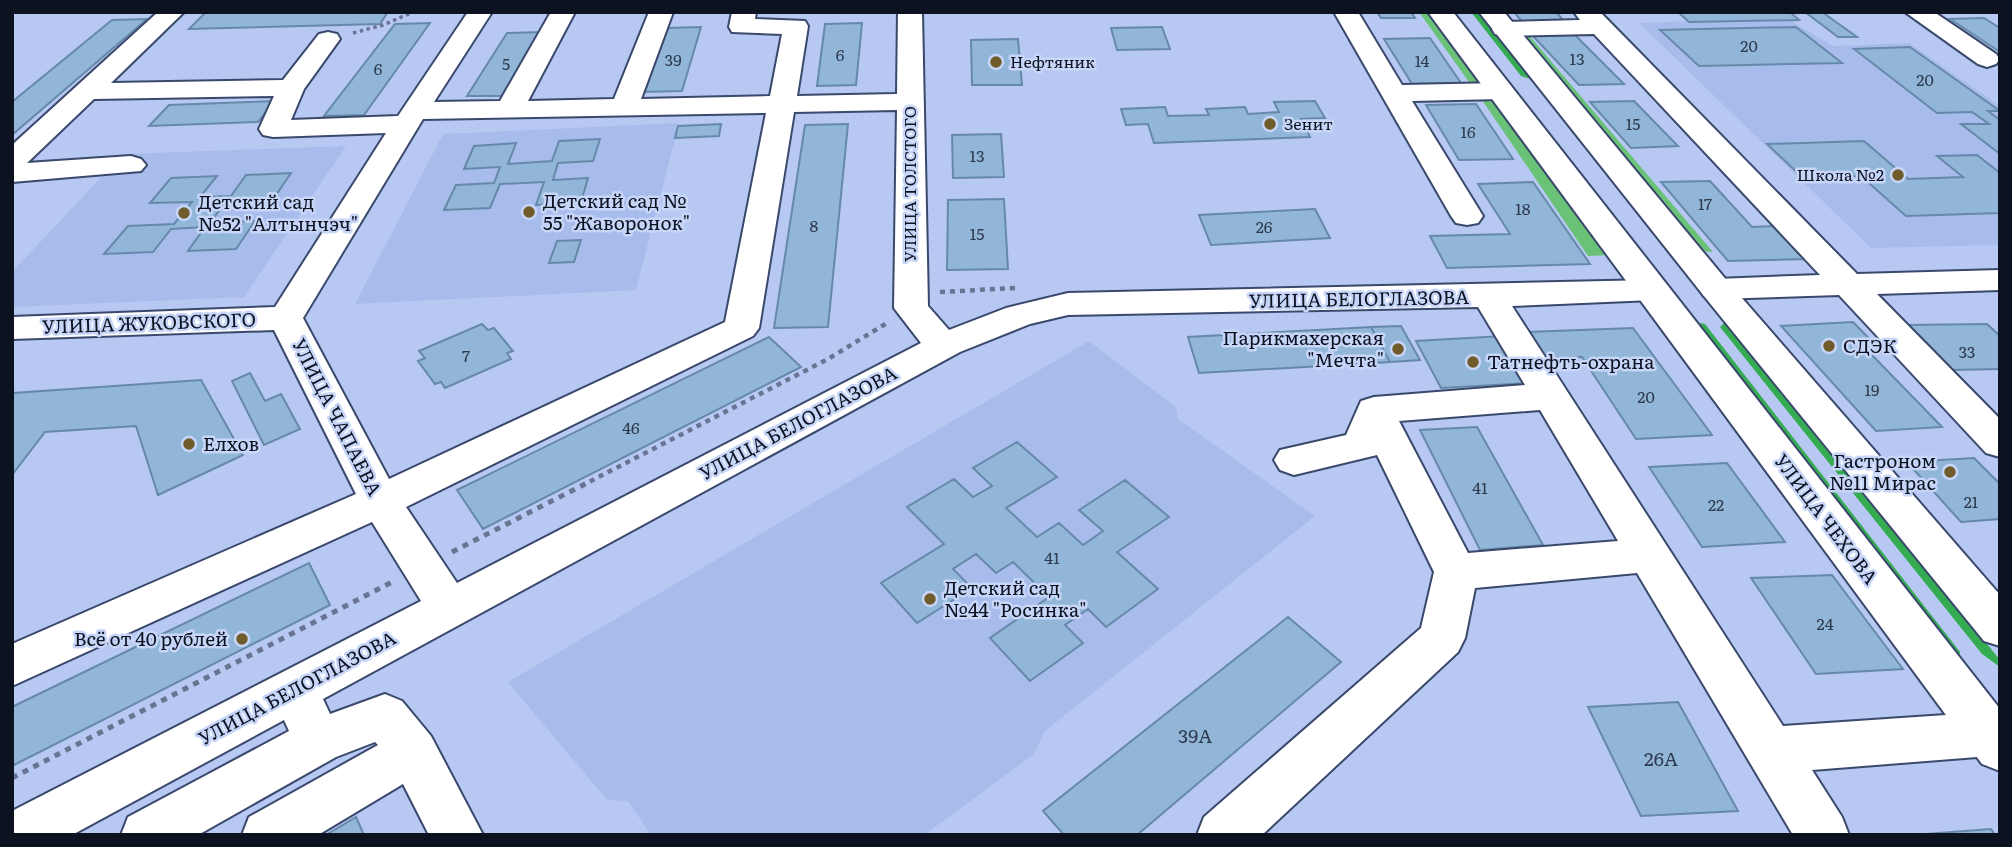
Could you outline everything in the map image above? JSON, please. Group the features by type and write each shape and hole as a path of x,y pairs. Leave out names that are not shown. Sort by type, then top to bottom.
{"street":[{"path":"12,161 172,12"},
{"name":"УЛИЦА ЧАПАЕВА","path":"449,608 380,501 286,318 410,118 480,12"},
{"path":"509,110 563,12"},
{"path":"624,108 661,12"},
{"path":"12,666 380,501 741,328 796,26 741,27 744,12"},
{"name":"УЛИЦА ТОЛСТОГО","path":"910,12 911,308 942,345"},
{"path":"1346,12 1466,216"},
{"name":"УЛИЦА ЧЕХОВА","path":"1440,12 1995,741"},
{"path":"1917,12 1987,59"},
{"path":"1497,20 1593,20 2000,443"},
{"path":"1497,20 1716,289 2000,628"},
{"path":"328,39 291,88 273,129 509,110 910,102"},
{"path":"86,91 291,88"},
{"path":"1394,93 1501,91"},
{"path":"12,173 131,165"},
{"path":"1653,290 2000,280"},
{"name":"УЛИЦА БЕЛОГЛАЗОВА","path":"19,835 942,345 1014,316 1068,304 1653,290"},
{"path":"1489,296 1823,835"},
{"name":"УЛИЦА ЖУКОВСКОГО","path":"12,328 286,318"},
{"path":"1374,410 1553,396"},
{"path":"1294,460 1362,446 1374,410"},
{"path":"1223,835 1442,638 1456,572 1374,410"},
{"path":"1456,572 1651,555"},
{"path":"295,690 317,741"},
{"path":"147,835 317,741 385,716 413,752 457,835"},
{"path":"1770,750 1995,741"},
{"path":"268,835 413,752"}],"path":[{"path":"328,39 383,25 413,12"}],"shaded area":[{"name":"Школа №2","path":"1786,18 1833,46 1909,43 2000,106 2000,245 1871,248 1639,23"},
{"name":"Детский сад № 55 \"Жаворонок\"","path":"679,123 636,290 355,304 443,134"},
{"name":"Детский сад №52 \"Алтынчэч\"","path":"346,146 244,297 12,307 12,272 123,154"},
{"name":"Детский сад №44 \"Росинка\"","path":"1089,341 1176,407 1178,419 1315,516 1045,731 1033,755 924,835 651,835 628,801 607,800 508,682"}],"green space":[{"path":"1419,12 1431,12 1484,83 1474,89"},
{"path":"1471,12 1477,12 1531,79 1521,76"},
{"path":"1518,32 1527,33 1713,252 1702,251"},
{"path":"1480,97 1500,105 1612,255 1588,256"},
{"path":"1690,321 1705,324 1960,652 1958,669"},
{"path":"1726,321 2000,660 2000,667 1982,654 1720,327"}],"building":[{"path":"388,12 380,24 189,29 205,13"},
{"path":"1377,12 1411,12 1415,18 1381,18"},
{"path":"1514,12 1556,12 1565,22 1523,23"},
{"path":"1678,12 1790,12 1799,20 1689,22"},
{"path":"1805,12 1822,12 1857,37 1838,37"},
{"path":"1984,18 2000,28 2000,52 1950,19"},
{"path":"147,19 12,135 12,102 112,20"},
{"path":"430,23 364,115 324,116 395,24"},
{"path":"862,23 856,85 817,86 825,24"},
{"path":"701,27 682,91 642,92 665,28"},
{"path":"1162,27 1170,49 1117,50 1111,28"},
{"path":"1796,27 1842,63 1699,66 1660,30"},
{"path":"542,32 506,96 467,96 507,33"},
{"path":"1573,33 1624,84 1579,85 1531,34"},
{"path":"1430,38 1461,83 1412,84 1384,39"},
{"name":"Нефтяник","path":"1018,39 1022,85 972,85 971,40"},
{"path":"1910,47 2000,111 1988,111 2000,120 2000,154 1961,124 1989,124 1972,112 1937,113 1854,49"},
{"path":"275,101 258,122 149,126 169,105"},
{"path":"1315,101 1325,118 1301,119 1310,137 1154,143 1148,124 1126,125 1121,109 1165,107 1168,116 1209,115 1206,109 1245,107 1248,114 1279,112 1274,102"},
{"path":"1634,101 1678,146 1631,148 1590,102"},
{"path":"1476,104 1513,159 1459,160 1426,105"},
{"path":"721,124 719,136 675,138 678,126"},
{"path":"848,124 828,327 774,328 805,125"},
{"path":"1001,134 1004,177 953,178 952,135"},
{"path":"600,139 593,161 558,163 553,180 588,178 581,202 536,205 544,182 500,184 490,208 444,210 456,185 494,183 500,167 464,169 474,146 516,143 508,164 552,161 559,141"},
{"path":"1864,141 1908,179 1963,177 1937,156 1977,155 2000,173 2000,213 1906,216 1861,176 1803,178 1767,144"},
{"path":"291,173 274,198 227,200 210,223 255,221 236,249 188,251 205,227 171,229 153,252 104,254 128,226 174,224 192,202 150,203 171,178 217,176 200,197 231,196 246,175"},
{"path":"1710,181 1752,227 1775,226 1806,259 1728,261 1661,182"},
{"path":"1533,182 1590,264 1447,268 1430,236 1510,234 1478,184"},
{"path":"1004,199 1008,269 947,270 948,200"},
{"path":"1315,209 1330,238 1211,245 1199,215"},
{"path":"581,240 574,262 549,263 557,241"},
{"path":"1853,322 1883,353 1870,353 1942,427 1876,431 1781,326"},
{"path":"482,324 488,330 494,328 513,351 507,353 511,359 445,388 441,382 435,384 418,361 425,358 419,351"},
{"path":"1987,324 2000,336 2000,369 1951,370 1908,325"},
{"name":"Парикмахерская \"Мечта\"","path":"1401,326 1420,360 1390,362 1371,327"},
{"path":"1371,327 1390,362 1199,373 1188,337"},
{"path":"1633,328 1712,435 1636,439 1582,357 1544,358 1528,332"},
{"name":"Татнефть-охрана","path":"1503,336 1532,383 1441,388 1416,341"},
{"path":"769,337 801,367 483,529 457,490"},
{"path":"250,373 265,401 281,394 300,429 264,445 232,381"},
{"name":"Елхов","path":"201,380 243,455 158,495 136,426 45,432 12,475 13,393"},
{"path":"1477,427 1543,545 1480,550 1420,430"},
{"path":"1017,442 1057,477 1006,508 1037,537 1059,523 1083,545 1103,531 1079,510 1125,480 1169,517 1117,552 1158,589 1106,627 1088,609 1065,625 1083,643 1030,681 990,638 1049,597 1013,562 996,573 976,554 953,569 972,588 917,623 881,583 944,544 907,507 954,479 973,497 992,486 973,468"},
{"path":"1974,458 2000,484 2000,519 1961,522 1907,462"},
{"path":"1727,463 1785,542 1702,547 1649,467"},
{"path":"309,563 330,605 12,766 12,707"},
{"path":"1832,575 1903,669 1816,674 1751,578"},
{"path":"1288,617 1341,662 1137,835 1064,835 1043,811"},
{"path":"1678,702 1738,811 1641,816 1588,707"},
{"path":"356,817 364,835 326,835"},
{"path":"1991,829 1995,835 1912,835"}],"place":[{"name":"Нефтяник","path":"996,62"},
{"name":"Зенит","path":"1270,124"},
{"name":"Школа №2","path":"1898,175"},
{"name":"Детский сад № 55 \"Жаворонок\"","path":"529,212"},
{"name":"Детский сад №52 \"Алтынчэч\"","path":"184,213"},
{"name":"СДЭК","path":"1829,346"},
{"name":"Парикмахерская \"Мечта\"","path":"1398,349"},
{"name":"Татнефть-охрана","path":"1473,362"},
{"name":"Елхов","path":"189,444"},
{"name":"Гастроном №11 Мирас","path":"1950,472"},
{"name":"Детский сад №44 \"Росинка\"","path":"930,599"},
{"name":"Всё от 40 рублей","path":"242,639"}]}
